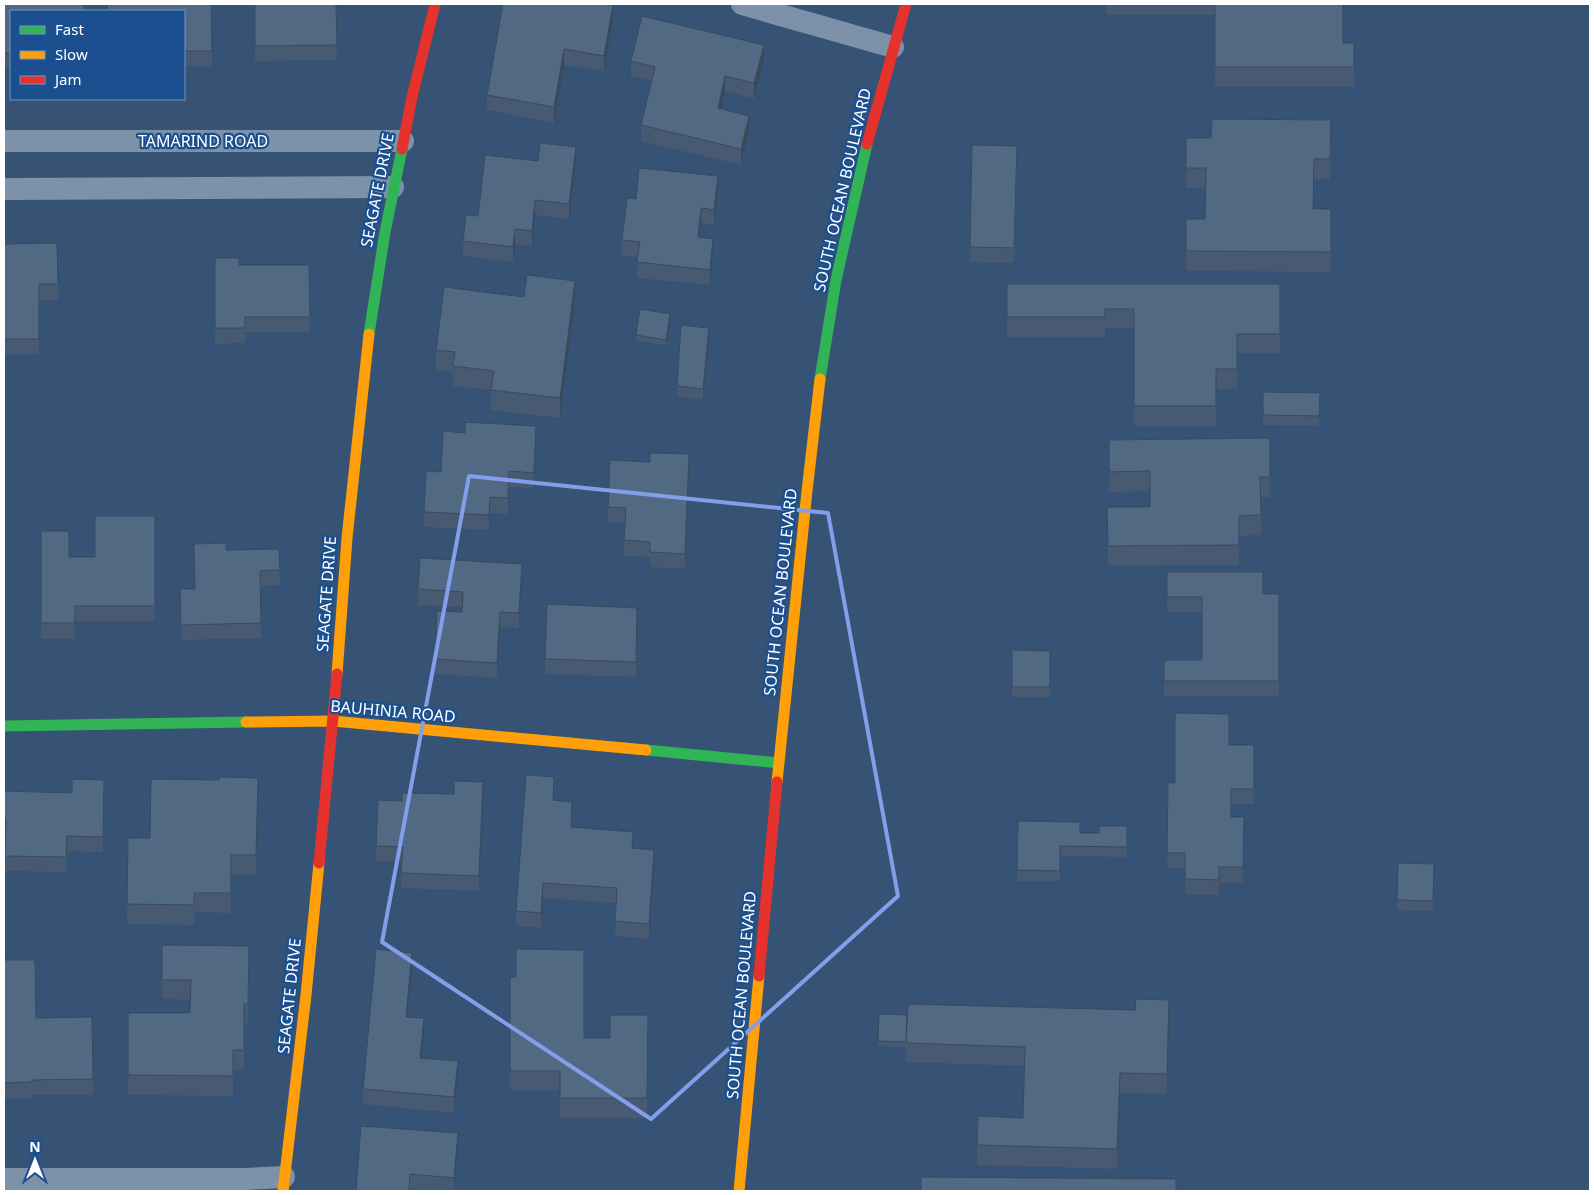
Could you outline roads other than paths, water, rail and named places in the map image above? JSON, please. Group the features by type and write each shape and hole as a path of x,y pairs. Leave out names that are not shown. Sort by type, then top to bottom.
{"street":[{"name":"SEAGATE DRIVE","path":"284,1184 306,996 333,721 347,538 366,357 384,232 412,97 436,4"},
{"path":"742,4 893,47"},
{"name":"SOUTH OCEAN BOULEVARD","path":"739,1191 779,763 808,480 829,321 859,173 906,4"},
{"name":"TAMARIND ROAD","path":"4,141 403,141"},
{"path":"4,189 393,187"},
{"name":"BAUHINIA ROAD","path":"4,726 333,721 779,763"},
{"path":"4,1179 246,1179 284,1184"}]}
